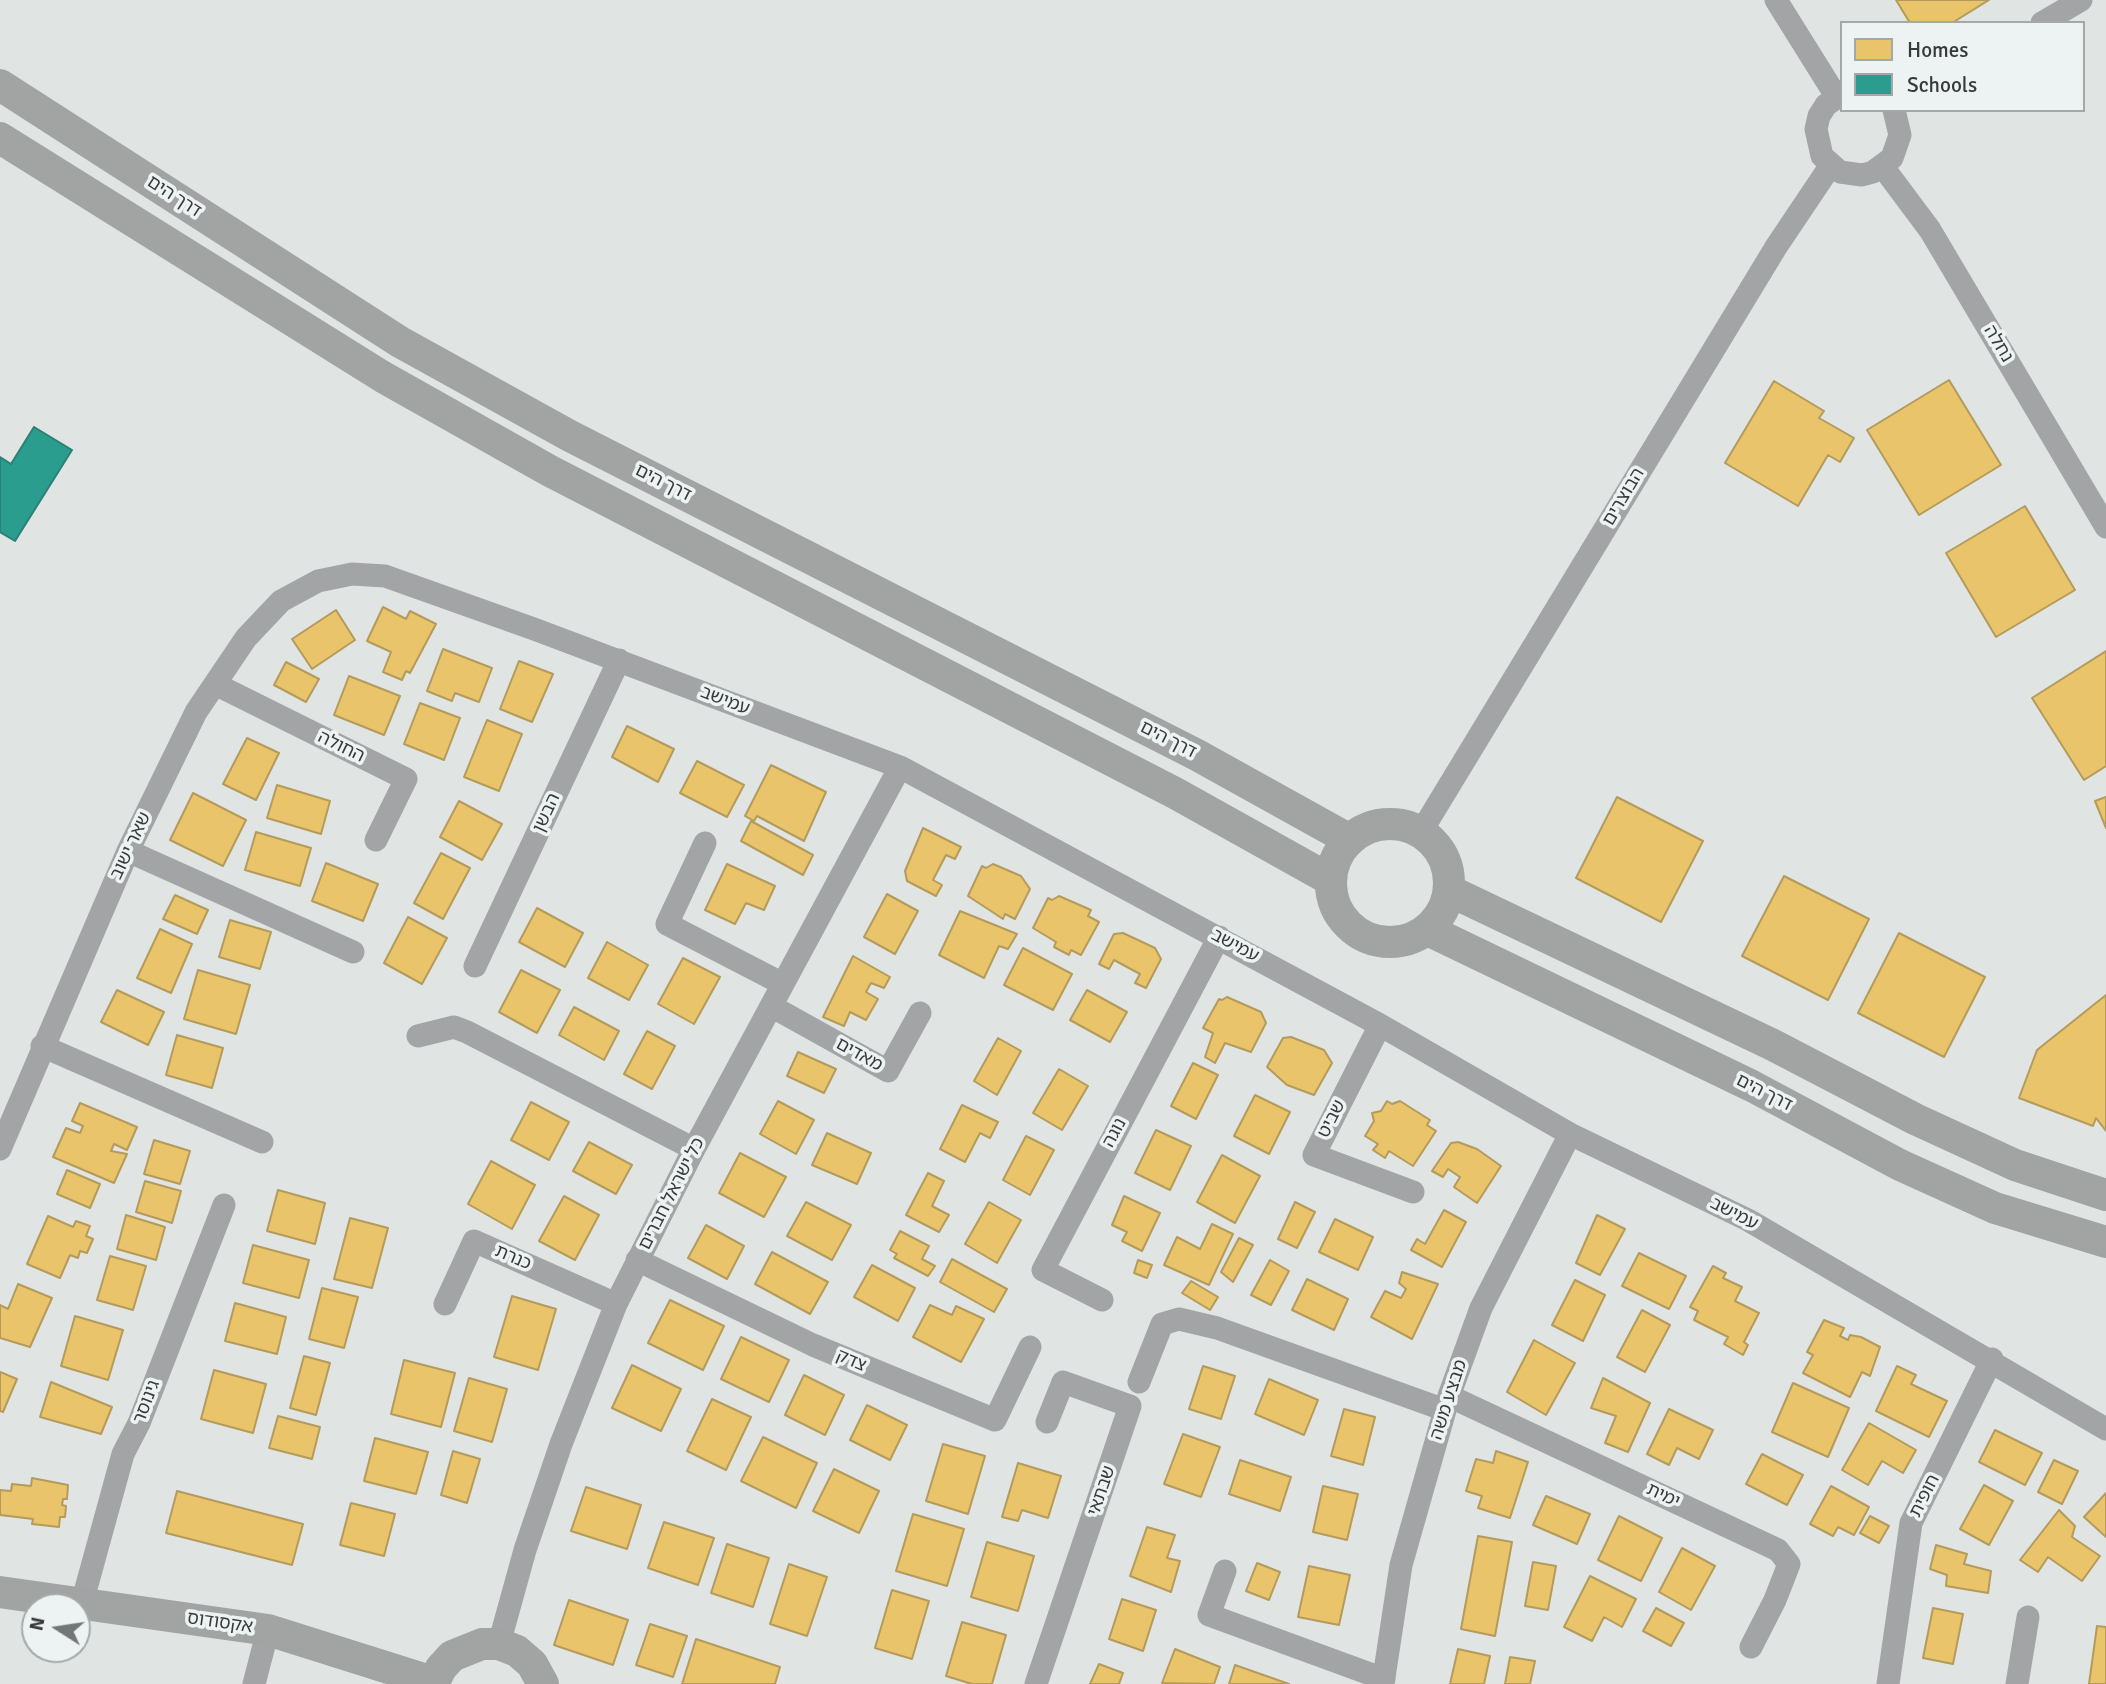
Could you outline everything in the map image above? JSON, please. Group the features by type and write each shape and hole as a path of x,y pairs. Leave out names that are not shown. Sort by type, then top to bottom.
{"street":[{"path":"1776,0 1839,95 1818,116 1816,129 1816,143 1831,165 1851,175 1874,172 1883,167 1892,158 1900,135 1895,112"},
{"path":"2045,21 2081,0"},
{"name":"דרך הים","path":"0,85 400,342 570,436 1197,755 1350,839"},
{"path":"0,138 383,377 550,471 1175,793 1331,880"},
{"name":"הבוצרים","path":"1421,832 1776,247 1831,165"},
{"name":"נחלה","path":"1883,167 1930,230 2106,527"},
{"name":"עמישב","path":"318,581 352,574 384,576 619,660 900,767 1380,1025 1570,1134 1748,1220 1992,1359 2106,1429"},
{"name":"שאר ישוב","path":"0,1149 128,851 196,712 246,638 282,601 318,581"},
{"name":"הבשן","path":"475,966 619,660"},
{"name":"החולה","path":"215,684 406,779 376,840"},
{"name":"כל ישראל חברים","path":"499,1644 541,1503 616,1304 694,1149 900,767"},
{"path":"1385,823 1406,824 1421,832 1442,851 1449,869 1450,891 1441,914 1428,930 1410,940 1390,943 1363,936 1347,924 1335,906 1331,880 1338,854 1361,830 1385,823"},
{"path":"705,843 667,923 783,984"},
{"path":"128,851 353,952"},
{"path":"1450,891 1773,1045 1915,1119 2015,1165 2106,1195"},
{"name":"דרך הים","path":"1428,930 1752,1086 1900,1166 1995,1208 2106,1242"},
{"name":"נוגה","path":"1101,1300 1043,1270 1219,937"},
{"name":"מאדים","path":"771,1006 888,1071 920,1013"},
{"name":"שביט","path":"1380,1025 1314,1155 1413,1192"},
{"path":"418,1036 454,1027 467,1032 694,1149"},
{"path":"42,1046 262,1142"},
{"name":"מבצע משה","path":"1384,1681 1401,1565 1447,1403 1481,1308 1570,1134"},
{"name":"גינוסר","path":"85,1593 123,1454 139,1423 224,1205"},
{"name":"כנרת","path":"445,1304 474,1241 616,1304"},
{"name":"צדק","path":"637,1260 813,1345 995,1420 1030,1347"},
{"path":"1139,1382 1162,1324 1179,1319 1217,1328 1447,1403"},
{"name":"חופית","path":"1888,1684 1911,1524 1992,1359"},
{"name":"שבתאי","path":"1036,1684 1130,1406 1063,1382 1047,1422"},
{"name":"ימית","path":"1447,1403 1778,1550 1788,1564 1775,1600 1751,1647"},
{"path":"1224,1571 1209,1615 1384,1681"},
{"name":"אקסודוס","path":"0,1592 21,1595"},
{"name":"אקסודוס","path":"91,1604 268,1630 433,1683"},
{"path":"2017,1684 2028,1617"},
{"path":"254,1684 268,1630"},
{"path":"433,1683 452,1656 482,1644 499,1644 517,1651 532,1664 543,1684"}],"building: Homes":[{"path":"1896,0 1989,0 1955,21 1909,21"},
{"path":"1949,380 2001,465 1919,515 1867,430"},
{"path":"1774,381 1824,411 1819,418 1854,438 1840,462 1828,455 1798,506 1725,463"},
{"path":"2025,506 2075,590 1996,637 1946,553"},
{"path":"383,607 406,619 410,611 436,624 410,673 406,671 402,680 383,672 391,652 367,641"},
{"path":"336,610 355,640 312,669 292,639"},
{"path":"443,649 492,668 479,702 455,693 452,701 427,691"},
{"path":"2106,651 2106,766 2084,780 2032,698"},
{"path":"519,661 553,674 532,722 500,709"},
{"path":"286,662 319,679 306,702 274,685"},
{"path":"349,676 400,696 384,735 334,715"},
{"path":"420,703 460,718 444,760 404,744"},
{"path":"487,720 522,734 499,791 464,777"},
{"path":"627,726 674,749 658,782 612,757"},
{"path":"247,738 279,753 256,800 223,784"},
{"path":"697,761 744,785 727,817 680,793"},
{"path":"771,765 826,792 804,841 757,816 754,821 745,816"},
{"path":"277,785 330,801 321,834 267,818"},
{"path":"193,793 246,820 223,866 170,840"},
{"path":"1617,797 1703,841 1661,922 1576,878"},
{"path":"2106,797 2106,828 2095,801"},
{"path":"459,801 502,824 482,860 440,837"},
{"path":"751,821 813,855 803,875 741,841"},
{"path":"923,828 961,847 955,859 946,855 933,880 942,885 936,896 907,881 905,871"},
{"path":"256,832 311,848 300,886 245,870"},
{"path":"441,853 470,868 443,919 414,903"},
{"path":"326,863 378,884 363,921 312,901"},
{"path":"727,864 775,886 764,910 746,903 735,924 705,910"},
{"path":"993,864 1021,876 1030,889 1015,919 1005,914 1003,919 968,896 982,866 986,868"},
{"path":"1784,876 1869,919 1828,1000 1742,956"},
{"path":"887,894 918,911 895,954 864,937"},
{"path":"175,895 208,910 197,934 163,919"},
{"path":"1059,896 1091,910 1088,916 1099,922 1081,955 1071,950 1069,955 1054,947 1056,942 1033,928 1048,898 1052,900"},
{"path":"537,908 583,933 565,967 519,942"},
{"path":"960,911 1017,934 1008,949 999,946 984,978 939,955"},
{"path":"408,917 447,938 422,984 384,963"},
{"path":"230,920 271,932 260,969 219,957"},
{"path":"160,929 192,944 171,993 137,978"},
{"path":"1123,933 1155,948 1161,959 1146,988 1135,983 1140,974 1114,960 1109,969 1099,964 1114,934"},
{"path":"1899,933 1985,977 1944,1057 1858,1013"},
{"path":"607,942 648,965 629,1000 588,978"},
{"path":"1023,948 1072,974 1053,1010 1004,985"},
{"path":"853,956 890,977 884,988 871,983 866,992 878,999 866,1020 850,1012 844,1026 823,1017"},
{"path":"683,958 720,977 694,1024 658,1004"},
{"path":"198,970 250,985 236,1034 184,1019"},
{"path":"521,970 560,990 537,1033 499,1012"},
{"path":"117,990 164,1012 148,1045 101,1022"},
{"path":"1087,990 1127,1012 1110,1042 1070,1020"},
{"path":"2106,995 2106,1131 2096,1118 2093,1126 2019,1098 2037,1050"},
{"path":"1227,997 1261,1012 1266,1023 1251,1052 1225,1043 1215,1063 1205,1057 1213,1033 1203,1028 1219,999"},
{"path":"574,1007 619,1031 604,1060 559,1035"},
{"path":"647,1031 675,1046 652,1089 624,1074"},
{"path":"177,1035 223,1048 212,1088 166,1075"},
{"path":"1291,1037 1324,1050 1332,1063 1314,1095 1287,1085 1267,1067 1283,1038"},
{"path":"998,1038 1021,1051 997,1095 974,1081"},
{"path":"798,1052 836,1069 824,1093 787,1076"},
{"path":"1193,1063 1218,1075 1196,1119 1171,1106"},
{"path":"1059,1069 1088,1086 1062,1130 1033,1113"},
{"path":"1255,1095 1290,1112 1269,1154 1234,1136"},
{"path":"778,1101 814,1120 796,1154 760,1134"},
{"path":"1387,1101 1392,1104 1400,1101 1430,1120 1427,1125 1436,1131 1413,1166 1389,1151 1385,1158 1373,1150 1378,1144 1365,1136 1374,1121 1372,1113 1381,1111"},
{"path":"531,1102 569,1122 549,1160 511,1140"},
{"path":"80,1103 137,1127 127,1150 114,1144 111,1151 127,1154 114,1183 53,1157 66,1128 80,1133 83,1126 72,1121"},
{"path":"962,1105 998,1122 990,1138 980,1133 965,1162 940,1149"},
{"path":"1156,1130 1191,1146 1170,1190 1135,1173"},
{"path":"827,1133 871,1153 857,1184 812,1165"},
{"path":"1026,1136 1054,1150 1030,1195 1003,1180"},
{"path":"154,1140 190,1151 180,1184 144,1174"},
{"path":"589,1142 632,1165 616,1194 573,1171"},
{"path":"1458,1142 1477,1149 1501,1166 1477,1203 1454,1187 1460,1177 1448,1169 1443,1177 1432,1171 1451,1143"},
{"path":"740,1153 786,1177 764,1217 719,1193"},
{"path":"1222,1155 1260,1176 1235,1223 1197,1202"},
{"path":"491,1161 535,1185 512,1229 468,1204"},
{"path":"67,1170 100,1184 90,1208 57,1194"},
{"path":"928,1173 944,1181 932,1206 949,1215 939,1232 906,1215"},
{"path":"145,1181 181,1191 172,1223 136,1212"},
{"path":"278,1190 325,1203 315,1244 267,1231"},
{"path":"564,1196 599,1215 575,1260 539,1241"},
{"path":"1124,1196 1160,1213 1142,1251 1122,1241 1127,1232 1112,1225"},
{"path":"806,1202 851,1225 832,1260 787,1236"},
{"path":"989,1202 1021,1220 997,1263 965,1244"},
{"path":"1295,1202 1315,1212 1297,1248 1278,1239"},
{"path":"1444,1210 1466,1222 1442,1267 1411,1250 1417,1239 1425,1244"},
{"path":"126,1215 165,1227 156,1260 117,1249"},
{"path":"1597,1215 1625,1229 1600,1275 1576,1263"},
{"path":"48,1216 73,1227 76,1221 90,1226 86,1236 93,1239 87,1253 80,1251 78,1258 70,1255 60,1278 27,1264"},
{"path":"350,1218 388,1228 372,1288 334,1279"},
{"path":"1335,1219 1373,1237 1358,1270 1319,1252"},
{"path":"1212,1224 1233,1234 1209,1285 1164,1265 1177,1237 1200,1249"},
{"path":"706,1225 744,1246 727,1279 688,1258"},
{"path":"900,1231 929,1246 922,1259 935,1266 928,1276 894,1258 897,1254 890,1250"},
{"path":"1239,1238 1253,1245 1233,1282 1221,1272"},
{"path":"253,1245 309,1260 299,1298 243,1283"},
{"path":"772,1252 828,1282 810,1314 755,1284"},
{"path":"1639,1253 1686,1276 1669,1309 1622,1286"},
{"path":"110,1256 146,1266 133,1310 97,1300"},
{"path":"952,1259 1007,1289 994,1312 940,1282"},
{"path":"1138,1260 1152,1265 1147,1278 1134,1273"},
{"path":"1270,1260 1289,1271 1271,1305 1251,1295"},
{"path":"872,1265 915,1288 898,1321 854,1297"},
{"path":"1713,1266 1726,1273 1723,1278 1742,1287 1735,1301 1759,1313 1744,1342 1748,1345 1743,1355 1724,1344 1728,1337 1694,1320 1698,1311 1690,1307"},
{"path":"1402,1272 1438,1284 1412,1339 1371,1317 1385,1291 1401,1298 1406,1289 1399,1283"},
{"path":"1307,1279 1348,1299 1334,1330 1292,1310"},
{"path":"1575,1280 1605,1295 1583,1341 1552,1325"},
{"path":"1191,1281 1218,1297 1210,1310 1182,1293"},
{"path":"18,1284 52,1298 30,1347 0,1338 0,1305 8,1309"},
{"path":"322,1288 358,1297 344,1348 309,1339"},
{"path":"512,1296 556,1309 538,1370 494,1357"},
{"path":"670,1300 724,1326 703,1370 648,1343"},
{"path":"235,1303 286,1317 277,1354 225,1341"},
{"path":"930,1305 952,1315 956,1306 984,1319 961,1362 913,1337"},
{"path":"1642,1310 1670,1325 1645,1372 1617,1357"},
{"path":"75,1316 123,1330 108,1380 61,1366"},
{"path":"1824,1320 1844,1328 1840,1336 1848,1340 1850,1335 1861,1337 1880,1347 1870,1376 1862,1372 1850,1397 1803,1373 1813,1355 1807,1352"},
{"path":"741,1337 789,1360 769,1402 721,1379"},
{"path":"1534,1340 1575,1363 1546,1415 1507,1392"},
{"path":"304,1356 330,1363 316,1415 290,1408"},
{"path":"404,1360 455,1373 441,1427 391,1414"},
{"path":"632,1365 681,1389 661,1431 612,1408"},
{"path":"1203,1366 1235,1376 1221,1419 1189,1409"},
{"path":"1897,1366 1916,1375 1911,1384 1947,1401 1929,1437 1876,1411"},
{"path":"214,1370 266,1384 253,1433 201,1419"},
{"path":"0,1372 17,1379 3,1412 0,1411"},
{"path":"804,1375 844,1395 825,1435 785,1415"},
{"path":"469,1378 507,1389 492,1442 454,1431"},
{"path":"1603,1378 1650,1403 1628,1452 1605,1443 1616,1416 1591,1408"},
{"path":"1269,1379 1318,1400 1304,1435 1255,1414"},
{"path":"51,1382 112,1407 101,1434 40,1417"},
{"path":"1793,1383 1849,1408 1828,1457 1772,1432"},
{"path":"712,1399 751,1417 726,1470 687,1451"},
{"path":"867,1405 907,1425 890,1460 850,1440"},
{"path":"1344,1409 1375,1417 1363,1465 1331,1456"},
{"path":"1669,1409 1713,1430 1699,1459 1677,1448 1669,1465 1647,1454"},
{"path":"278,1416 320,1427 312,1459 269,1448"},
{"path":"1869,1423 1916,1450 1903,1473 1882,1461 1868,1485 1842,1470"},
{"path":"1995,1430 2042,1453 2025,1485 1979,1462"},
{"path":"1183,1434 1220,1447 1201,1497 1164,1484"},
{"path":"763,1437 817,1463 796,1508 741,1481"},
{"path":"375,1438 428,1452 416,1494 364,1481"},
{"path":"943,1444 985,1456 968,1514 926,1501"},
{"path":"453,1451 480,1459 467,1503 441,1495"},
{"path":"1496,1451 1528,1462 1510,1518 1478,1508 1482,1496 1466,1491 1476,1459 1493,1463"},
{"path":"1762,1454 1803,1475 1787,1505 1746,1484"},
{"path":"1240,1460 1291,1477 1280,1511 1229,1494"},
{"path":"2054,1460 2078,1471 2062,1504 2038,1492"},
{"path":"1018,1463 1061,1476 1048,1518 1022,1510 1018,1521 1002,1517"},
{"path":"834,1469 879,1491 859,1533 813,1511"},
{"path":"32,1478 68,1485 67,1499 63,1499 62,1505 66,1506 65,1517 60,1517 59,1527 32,1524 33,1519 0,1515 0,1490 11,1491 12,1484 31,1486"},
{"path":"1984,1485 2013,1501 1989,1545 1960,1529"},
{"path":"1323,1486 1358,1494 1347,1540 1313,1532"},
{"path":"1831,1486 1869,1507 1854,1535 1838,1527 1833,1536 1810,1524"},
{"path":"586,1487 641,1505 627,1549 571,1531"},
{"path":"177,1491 303,1524 292,1565 166,1533"},
{"path":"2106,1493 2106,1537 2084,1517"},
{"path":"1546,1496 1590,1514 1577,1544 1533,1525"},
{"path":"351,1503 395,1514 384,1556 340,1545"},
{"path":"2059,1510 2075,1526 2072,1537 2100,1556 2082,1581 2048,1557 2038,1572 2020,1560"},
{"path":"913,1514 964,1529 947,1586 896,1571"},
{"path":"1619,1516 1662,1538 1641,1581 1598,1560"},
{"path":"1870,1516 1889,1526 1879,1543 1860,1533"},
{"path":"664,1522 714,1538 698,1585 648,1568"},
{"path":"1147,1527 1175,1535 1167,1558 1180,1561 1171,1592 1130,1576"},
{"path":"1478,1536 1512,1542 1495,1636 1461,1629"},
{"path":"987,1542 1034,1556 1018,1611 971,1597"},
{"path":"727,1544 769,1558 753,1607 711,1593"},
{"path":"1936,1545 1967,1554 1964,1564 1991,1571 1988,1593 1946,1586 1947,1575 1930,1569"},
{"path":"1682,1548 1715,1566 1691,1610 1659,1592"},
{"path":"1533,1562 1556,1566 1548,1610 1525,1606"},
{"path":"1257,1563 1280,1572 1269,1600 1246,1591"},
{"path":"789,1564 827,1577 807,1636 770,1624"},
{"path":"1309,1566 1350,1575 1339,1625 1298,1617"},
{"path":"1590,1576 1636,1599 1622,1627 1604,1617 1592,1641 1564,1627"},
{"path":"892,1590 929,1601 912,1659 875,1648"},
{"path":"1122,1599 1156,1610 1143,1651 1109,1639"},
{"path":"569,1600 628,1620 613,1665 554,1645"},
{"path":"1656,1608 1684,1623 1671,1646 1643,1631"},
{"path":"1933,1608 1963,1614 1953,1664 1923,1658"},
{"path":"962,1622 1006,1635 992,1684 972,1684 946,1676"},
{"path":"650,1624 687,1636 673,1677 636,1665"},
{"path":"2097,1626 2106,1627 2106,1684 2089,1684"},
{"path":"696,1639 780,1667 775,1684 682,1684"},
{"path":"1175,1649 1220,1667 1214,1684 1162,1683"},
{"path":"1458,1649 1490,1656 1484,1684 1450,1684"},
{"path":"1510,1657 1535,1661 1530,1684 1505,1684"},
{"path":"1099,1664 1123,1673 1119,1684 1090,1684"},
{"path":"1235,1665 1289,1684 1229,1684"}],"building: Schools":[{"path":"34,427 72,450 15,541 0,532 0,457 11,464"}]}
